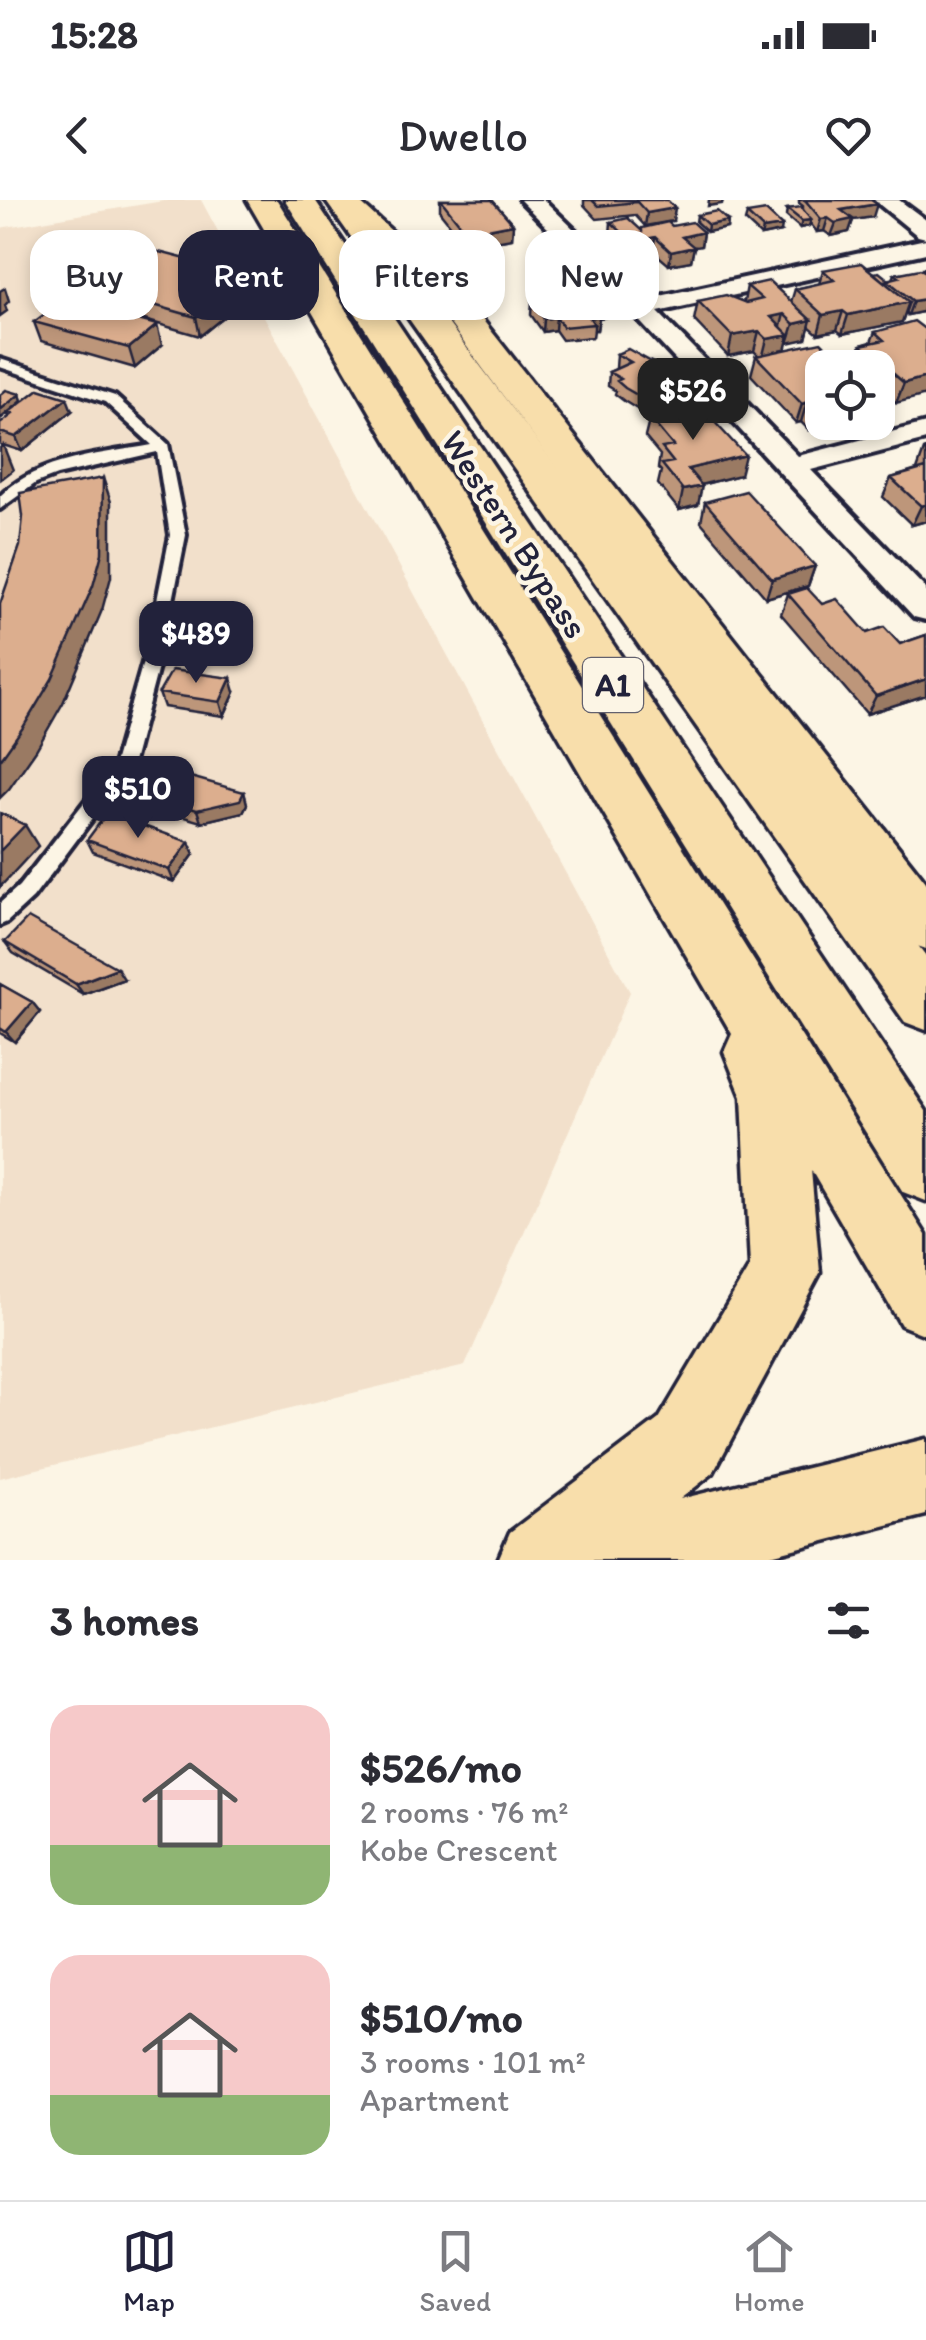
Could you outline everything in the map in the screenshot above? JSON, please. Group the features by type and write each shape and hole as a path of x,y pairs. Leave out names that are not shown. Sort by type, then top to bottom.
{"main road":[{"path":"262,200 926,1300"},
{"path":"340,202 451,302 926,925"},
{"name":"Western Bypass","path":"340,202 926,1003"},
{"name":"Western Bypass","path":"340,202 926,1170"},
{"path":"538,1560 686,1446 786,1273 773,1097 710,942"},
{"path":"593,1560 926,1476"}],"street":[{"path":"530,200 561,230"},
{"path":"885,200 926,231"},
{"path":"659,304 926,246"},
{"path":"653,320 926,609"},
{"path":"793,466 926,432"}],"lane":[{"path":"0,363 110,399 163,447 178,534 157,641 122,766 26,892 0,916"},
{"path":"0,504 9,492 47,473 163,447"}],"shaded area":[{"path":"169,200 201,200 217,230 178,230 178,320 266,320 630,992 465,1366 0,1478 0,228"}],"building":[{"path":"441,200 492,200 513,224 482,230 465,230"},
{"path":"592,200 667,200 675,208 647,213 637,202 598,206"},
{"path":"805,200 871,200 877,204 841,210 853,219 835,223 821,219"},
{"path":"801,207 811,220 802,221 787,209"},
{"path":"717,211 728,221 708,225 697,215"},
{"path":"766,211 782,226 763,229 747,214"},
{"path":"628,218 641,230 619,230 611,222"},
{"path":"692,222 703,232 682,237 694,247 671,252 659,241 659,230 642,228"},
{"path":"158,252 178,257 178,312 158,306"},
{"path":"861,263 909,302 848,315 843,311 823,315 795,289 834,280 823,270"},
{"path":"920,269 926,272 926,299 913,301 887,280 899,277 895,274"},
{"path":"769,281 811,320 794,324 784,314 771,317 789,335 767,339 759,331 732,336 698,301 726,295 746,303 762,299 747,286"},
{"path":"138,320 157,325 129,348 34,322"},
{"path":"558,320 591,320 594,324 563,327"},
{"path":"914,321 926,330 926,377 904,383 895,375 895,350 867,350 861,345 884,340 875,332"},
{"path":"821,342 829,350 805,350 802,404 756,356"},
{"path":"628,349 660,367 649,372 672,385 683,379 704,391 685,402 665,390 657,395 663,398 653,404 625,388 617,381 621,379 609,372 631,362 617,354"},
{"path":"39,389 67,398 16,437 0,432 0,424 13,414 8,413"},
{"path":"6,390 20,394 0,410 0,395"},
{"path":"699,405 745,455 688,469 702,486 683,490 662,464 673,462 662,448 673,446 649,417"},
{"path":"926,468 926,504 921,506 891,478"},
{"path":"103,478 102,553 93,586 52,679 0,760 0,604 20,546 20,493"},
{"path":"746,491 815,566 772,579 705,502"},
{"path":"807,588 822,604 837,599 867,633 884,627 900,644 926,635 926,679 876,696 788,594"},
{"path":"172,670 231,678 220,702 159,693"},
{"path":"141,763 244,792 240,800 197,810 124,789"},
{"path":"0,813 25,825 0,851"},
{"path":"107,813 189,842 169,870 87,840"},
{"path":"28,918 117,968 76,984 5,942"},
{"path":"0,984 32,1002 6,1032 0,1028"}]}
